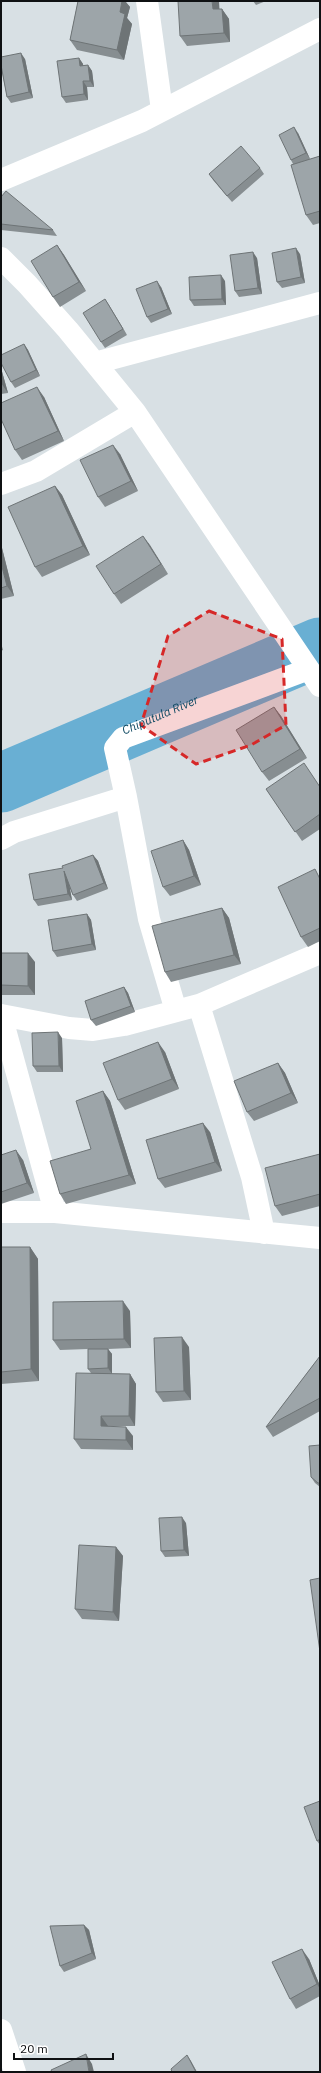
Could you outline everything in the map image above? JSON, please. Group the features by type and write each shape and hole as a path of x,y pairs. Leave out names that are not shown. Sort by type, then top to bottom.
{"street":[{"path":"147,1 162,110"},
{"path":"1,180 142,121 320,29"},
{"path":"1,258 27,284 135,412 311,672 123,738 115,748 126,797 149,919 176,1011"},
{"path":"95,363 320,303"},
{"path":"1,484 36,471 135,412"},
{"path":"1,839 14,832 126,797"},
{"path":"54,1212 1,1015 69,1028 93,1030 124,1025 199,1005 320,953"},
{"path":"199,1005 252,1177 264,1233"},
{"path":"1,1212 54,1212 320,1238"},
{"path":"1,2030 15,2072"}],"highlighted area":[{"path":"209,611 282,639 286,725 251,745 196,764 141,725 168,636"}],"building":[{"path":"78,1 122,1 120,12 125,14 117,50 70,40"},
{"path":"178,1 212,1 213,9 222,9 224,33 180,36"},
{"path":"21,53 29,92 7,97 1,57"},
{"path":"79,58 80,66 88,65 90,81 83,81 84,94 62,97 57,61"},
{"path":"294,127 306,153 291,160 279,135"},
{"path":"241,146 260,168 227,196 209,174"},
{"path":"320,156 320,211 306,215 291,165"},
{"path":"6,191 53,230 1,224 1,197"},
{"path":"57,245 79,282 53,297 31,261"},
{"path":"296,248 301,277 277,282 272,253"},
{"path":"253,252 258,288 235,291 230,255"},
{"path":"221,275 222,299 190,300 189,277"},
{"path":"157,281 168,309 147,317 136,289"},
{"path":"105,299 123,329 101,342 83,313"},
{"path":"24,344 36,370 11,382 1,363 1,355"},
{"path":"37,387 58,431 15,450 1,419 1,403"},
{"path":"113,445 131,481 98,497 80,460"},
{"path":"55,486 83,546 35,567 8,507"},
{"path":"143,536 161,564 114,594 96,566"},
{"path":"1,563 7,586 1,588"},
{"path":"274,707 300,749 262,772 236,730"},
{"path":"304,763 320,787 320,814 295,832 266,789"},
{"path":"183,840 194,876 163,887 151,851"},
{"path":"93,855 104,883 73,895 64,871 68,894 34,900 29,874 63,868 62,866"},
{"path":"315,869 320,879 320,928 301,937 278,887"},
{"path":"222,908 234,955 165,972 152,926"},
{"path":"87,914 92,944 53,951 48,920"},
{"path":"1,953 28,953 28,986 1,985"},
{"path":"124,987 131,1006 91,1020 85,1001"},
{"path":"58,1032 59,1066 33,1066 32,1033"},
{"path":"158,1042 172,1079 118,1100 103,1063"},
{"path":"278,1063 291,1093 247,1112 234,1081"},
{"path":"103,1091 129,1175 60,1194 50,1161 91,1149 76,1101"},
{"path":"203,1123 215,1162 158,1179 146,1140"},
{"path":"16,1150 27,1183 1,1192 1,1155"},
{"path":"320,1154 320,1194 275,1206 265,1168"},
{"path":"1,1247 30,1247 31,1369 1,1372"},
{"path":"123,1301 124,1339 53,1340 53,1302"},
{"path":"182,1337 184,1391 156,1392 154,1338"},
{"path":"88,1349 108,1349 108,1368 88,1369"},
{"path":"320,1356 320,1398 266,1427"},
{"path":"76,1373 130,1374 129,1416 101,1416 101,1426 126,1427 126,1440 74,1439"},
{"path":"320,1445 320,1483 318,1483 311,1477 309,1446"},
{"path":"182,1517 184,1550 161,1551 159,1518"},
{"path":"79,1545 116,1547 113,1612 75,1609"},
{"path":"320,1578 320,1652 310,1580"},
{"path":"320,1801 320,1839 317,1841 304,1807"},
{"path":"84,1925 92,1953 60,1966 50,1926"},
{"path":"302,1949 317,1984 290,1999 272,1962"},
{"path":"86,2054 89,2072 52,2072 51,2070"},
{"path":"187,2055 196,2072 172,2072 171,2069"}],"waterway":[{"name":"Chiputula River","path":"1,783 320,647"}]}
